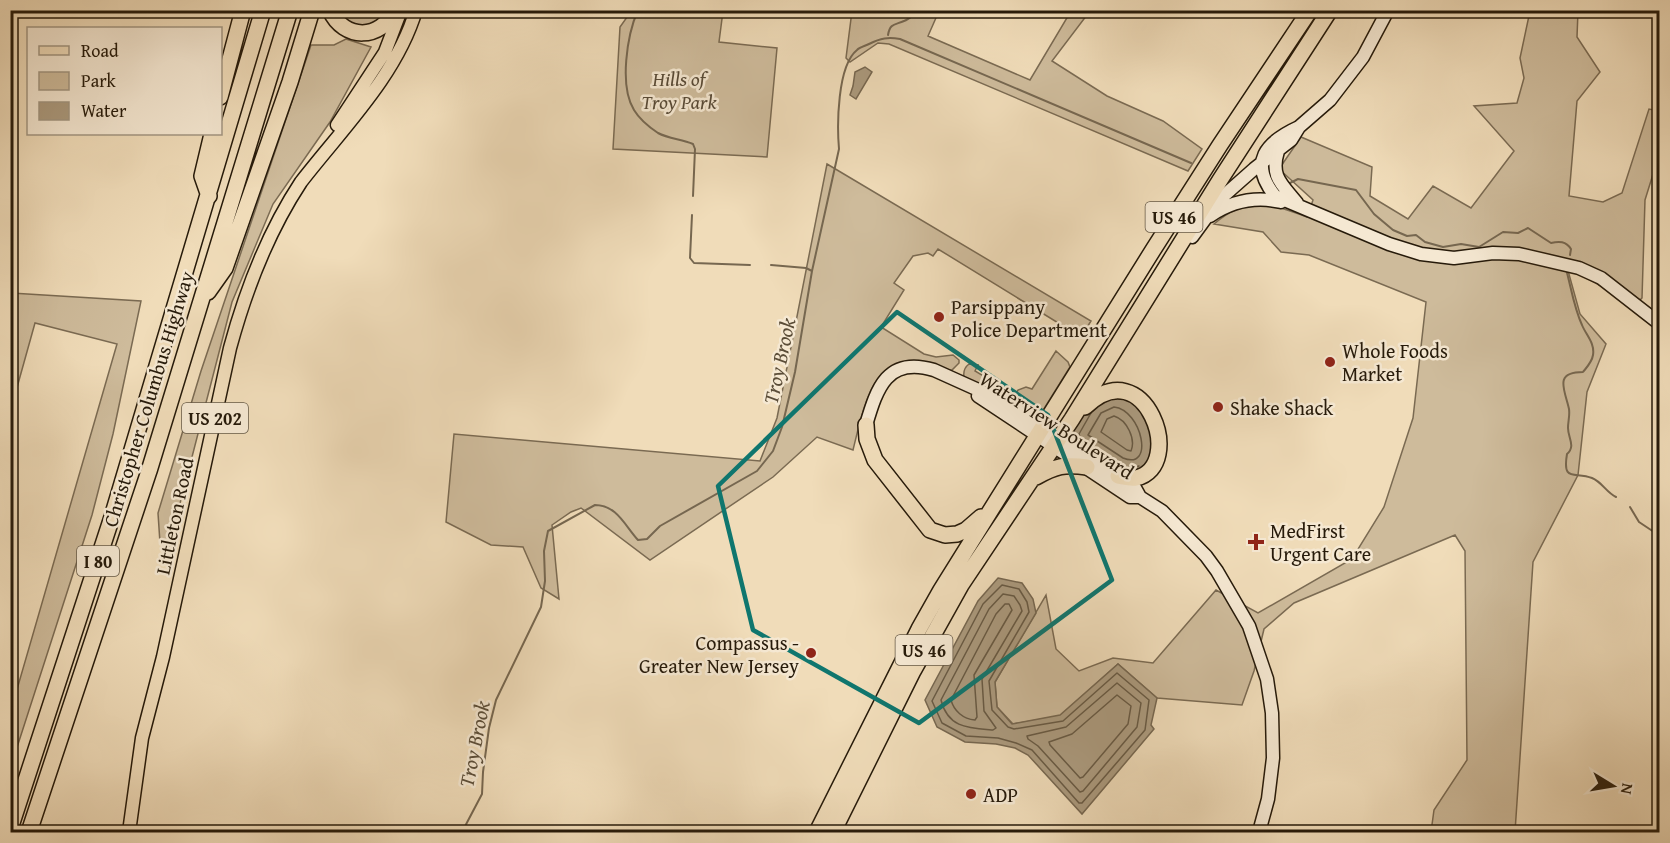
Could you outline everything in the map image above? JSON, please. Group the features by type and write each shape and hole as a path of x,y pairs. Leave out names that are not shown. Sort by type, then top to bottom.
{"highway":[{"path":"222,89 243,10"},
{"name":"Christopher Columbus Highway","path":"10,829 85,604 263,10"},
{"name":"Christopher Columbus Highway","path":"29,832 149,471 290,10"},
{"path":"201,301 225,268 290,82 312,10"},
{"path":"330,10 342,26 364,33 382,28 395,10"},
{"name":"US 46","path":"817,832 919,629 1040,430 1222,142 1310,10"},
{"name":"US 46","path":"833,832 938,625 977,560 1072,419 1329,10"},
{"path":"209,195 202,176 212,135"},
{"path":"1072,419 1099,394 1110,390 1126,391 1144,404 1158,432 1160,451 1156,463 1148,472 1139,477 1118,476"},
{"path":"866,425 867,439 875,460 930,530 945,535 957,534 966,530 991,510"},
{"path":"1033,478 1058,466 1087,467"}],"main road":[{"name":"Littleton Road","path":"322,155 338,122 385,52 401,10"},
{"name":"Littleton Road","path":"129,832 142,738 163,657 236,325 252,280 279,219 301,182 384,76 404,43 416,10"}],"street":[{"path":"1388,10 1370,48 1330,100 1299,127 1272,142 1264,153 1262,173 1267,186 1275,196 1389,244 1421,254 1454,258 1493,253 1519,254 1579,268 1601,278 1659,324"},
{"path":"1156,282 1219,200 1291,140 1299,127"},
{"path":"1278,151 1275,169 1279,183 1302,207"},
{"path":"1204,220 1232,204 1253,199 1302,207"},
{"name":"Waterview Boulevard","path":"866,425 876,392 882,383 895,372 908,367 923,367 1005,402 1087,467 1130,497 1140,497"},
{"name":"Waterview Boulevard","path":"1057,442 1118,476 1135,488 1140,497 1162,511 1212,563 1242,611 1262,662 1272,713 1273,758 1268,799 1259,832"}],"highlighted area":[{"path":"897,312 1048,415 1112,580 919,723 753,630 718,486"}],"green space":[{"name":"Hills of Troy Park","path":"632,10 723,11 719,42 777,48 767,157 613,149 620,27"},
{"path":"335,11 384,11 378,26 350,27"},
{"path":"852,11 939,11 928,36 1030,80 1071,11 1090,11 1052,61 1107,96 1163,121 1202,149 1188,171 889,44 878,43 850,62 846,58"},
{"path":"1530,11 1578,11 1577,37 1600,72 1577,101 1569,196 1603,202 1622,193 1649,109 1659,111 1659,155 1645,200 1642,298 1635,305 1567,267 1580,314 1606,344 1587,392 1578,475 1533,562 1515,832 1431,832 1434,810 1467,760 1465,551 1455,535 1294,603 1264,629 1254,671 1242,705 1157,698 1118,664 1060,716 1013,724 997,707 995,682 1046,595 1056,649 1079,671 1113,658 1153,663 1216,590 1258,613 1352,559 1384,507 1413,418 1426,302 1309,255 1281,252 1263,232 1214,224 1237,209 1259,205 1281,208 1307,217 1313,200 1279,169 1301,137 1372,167 1370,196 1408,219 1433,186 1471,208 1514,151 1474,106 1517,103 1524,78 1520,58"},
{"path":"346,39 371,47 330,122 273,204 232,302 169,546 160,543 158,513 201,371 311,45 334,45"},
{"path":"827,164 1091,321 1081,337 938,249 933,256 928,253 913,256 894,283 904,290 881,327 924,354 936,357 953,355 959,363 948,371 920,362 901,363 884,372 869,395 853,450 817,437 773,477 650,560 581,508 571,512 552,525 559,599 541,588 523,547 491,545 446,522 454,434 760,461 777,418"},
{"path":"11,293 141,301 113,434 92,515 11,766 11,710 117,344 35,323 11,409"},
{"path":"1056,351 1070,367 1042,412 1033,411 1031,414 964,377 965,368 969,364 978,365 975,371 1015,395 1018,390 1026,387 1032,389"}],"water":[{"path":"865,67 872,72 856,99 850,95 855,72"},
{"path":"1098,398 1133,399 1151,423 1154,457 1135,474 1117,470 1078,445 1074,440 1073,432 1078,421"},
{"path":"998,578 1022,583 1033,599 1036,613 995,682 997,707 1012,724 1060,715 1118,664 1157,698 1151,725 1154,729 1082,814 1028,755 1015,748 996,744 965,742 937,727 925,700 978,601"}],"waterway":[{"path":"638,10 626,60 629,100 639,117 655,131 693,144 695,149 693,196"},
{"path":"888,35 892,26 921,10"},
{"name":"Troy Brook","path":"462,832 482,794 489,728 496,700 541,607 545,581 544,551 548,531 595,505 615,512 638,540 647,539 660,526 757,471 773,451 782,427 795,372 812,271 839,149 838,126 842,82 850,58 857,50 881,39 900,39 1191,163"},
{"name":"Troy Brook","path":"1288,184 1298,179 1356,190 1374,214 1393,230 1407,236 1416,235 1425,242 1443,247 1461,244 1479,247 1503,232 1518,233 1528,228 1551,243 1567,244 1571,249 1570,255"},
{"path":"692,215 690,258 694,263 750,265"},
{"path":"771,265 806,268 812,271"},
{"name":"Troy Brook","path":"1566,269 1577,312 1593,351 1592,360 1583,372 1568,375 1563,383 1569,409 1568,428 1571,445 1567,454 1566,469 1571,474 1595,480 1616,497"},
{"name":"Troy Brook","path":"1630,507 1639,522 1660,536"}],"place":[{"name":"Parsippany Police Department","path":"939,317"},
{"name":"Whole Foods Market","path":"1330,362"},
{"name":"Shake Shack","path":"1218,407"},
{"name":"MedFirst Urgent Care","path":"1256,542"},
{"name":"Compassus - Greater New Jersey","path":"811,653"},
{"name":"ADP","path":"971,794"}]}
